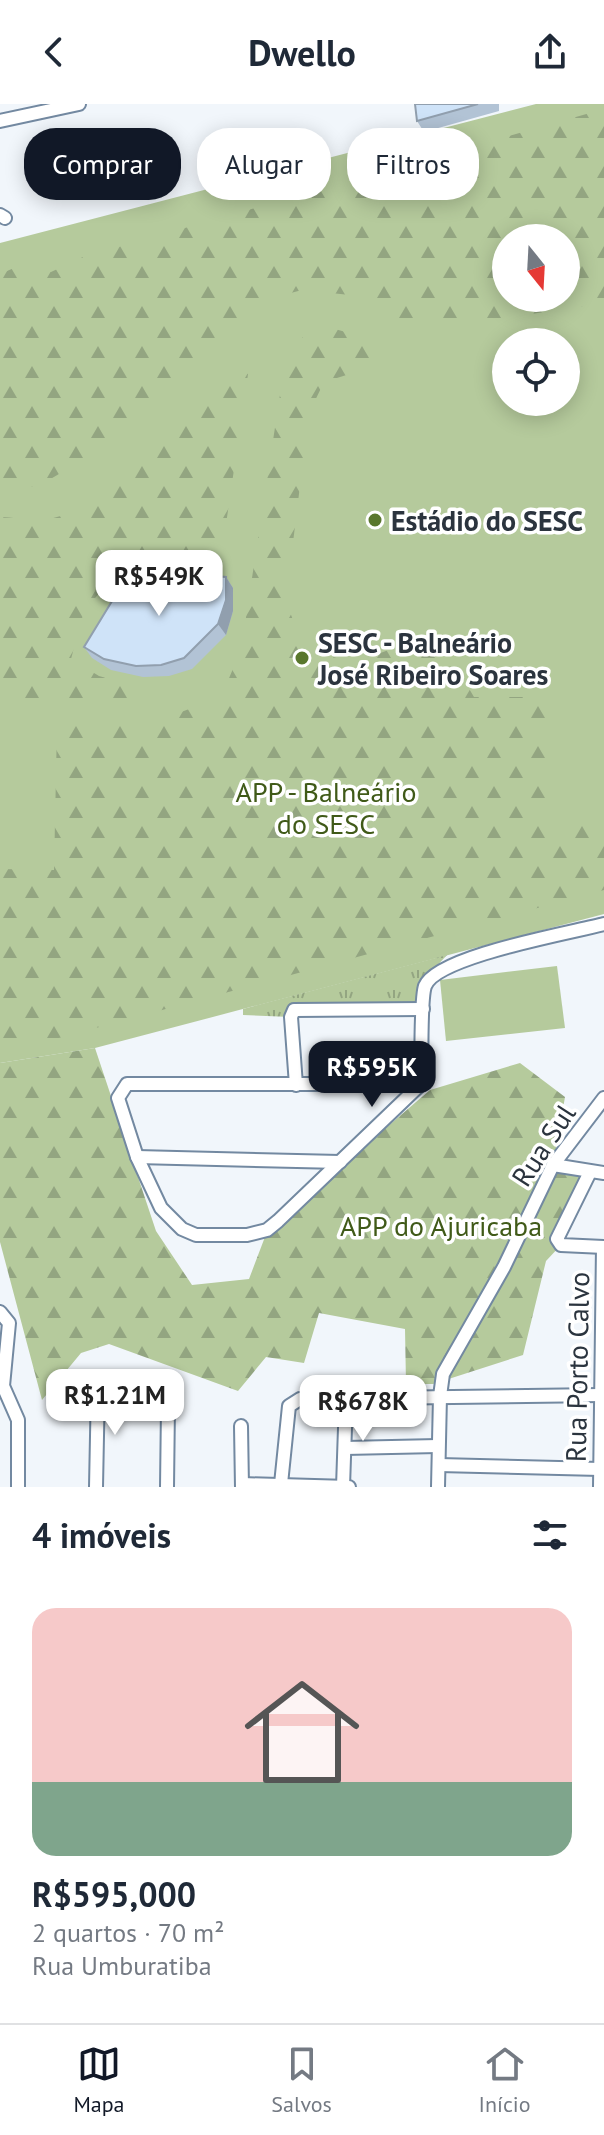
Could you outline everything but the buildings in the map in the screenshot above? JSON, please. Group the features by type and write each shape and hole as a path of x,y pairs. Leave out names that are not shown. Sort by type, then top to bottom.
{"street":[{"path":"0,121 37,109 79,104"},
{"path":"421,1084 127,1084 118,1098 137,1157 161,1208 182,1229 196,1235 212,1236 267,1230 421,1084 424,987 449,964 604,924"},
{"path":"296,1085 291,1017 299,1008 423,1009"},
{"name":"Rua Sul","path":"438,1487 440,1396 449,1362 504,1267 553,1165 604,1098"},
{"path":"137,1157 340,1162"},
{"path":"553,1165 604,1173"},
{"path":"590,1172 557,1239 561,1245 603,1247"},
{"name":"Rua Porto Calvo","path":"600,1487 603,1247"},
{"path":"0,1312 9,1323 2,1386 18,1420 18,1487"},
{"path":"96,1487 98,1385"},
{"path":"281,1484 289,1406 306,1398 601,1395"},
{"path":"241,1426 242,1485 345,1487 346,1398"},
{"path":"167,1487 168,1406"},
{"path":"345,1448 438,1446"},
{"path":"439,1465 600,1469"}],"green space":[{"name":"SESC - Balneário José Ribeiro Soares","path":"536,104 604,104 604,914 95,1048 0,1063 0,243 166,200 181,200 181,196 197,192 197,200 331,200 331,157 347,153 347,200 479,200 479,128 443,128"},
{"path":"604,109 604,303 580,307 580,224 492,224 492,312 544,312 491,320 405,324 350,295 302,290 257,302 205,346 157,411 135,429 37,487 7,484 0,478 0,274 14,268 51,272 83,257 284,200 331,200 331,187 347,182 347,200 479,200 479,145"},
{"name":"APP - Balneário do SESC","path":"313,323 382,342 369,368 324,382 309,413 286,599 297,628 315,648 339,658 354,659 402,647 449,655 474,697 544,697 553,822 604,825 604,890 0,1054 0,869 54,870 57,726 67,723 144,726 221,697 241,650 285,362"},
{"path":"230,363 248,374 220,565 198,566 164,560 140,565 106,586 89,606 79,626 71,659 99,676 142,688 133,705 0,703 0,517 43,520 73,512 100,498 148,458"},
{"path":"447,955 419,985 418,1009 299,1008 291,1017 243,1015 243,1009"},
{"path":"557,966 565,1028 446,1041 440,980"},
{"name":"APP do Ajuricaba","path":"95,1048 156,1231 192,1285 249,1279 268,1229 430,1090 520,1063 565,1097 553,1165 590,1172 561,1245 546,1261 523,1355 433,1384 406,1384 405,1329 319,1313 304,1363 266,1357 238,1391 109,1344 81,1353 42,1400 0,1242 0,1063"}],"place":[{"name":"Estádio do SESC","path":"375,520"},
{"name":"SESC - Balneário José Ribeiro Soares","path":"302,658"}]}
